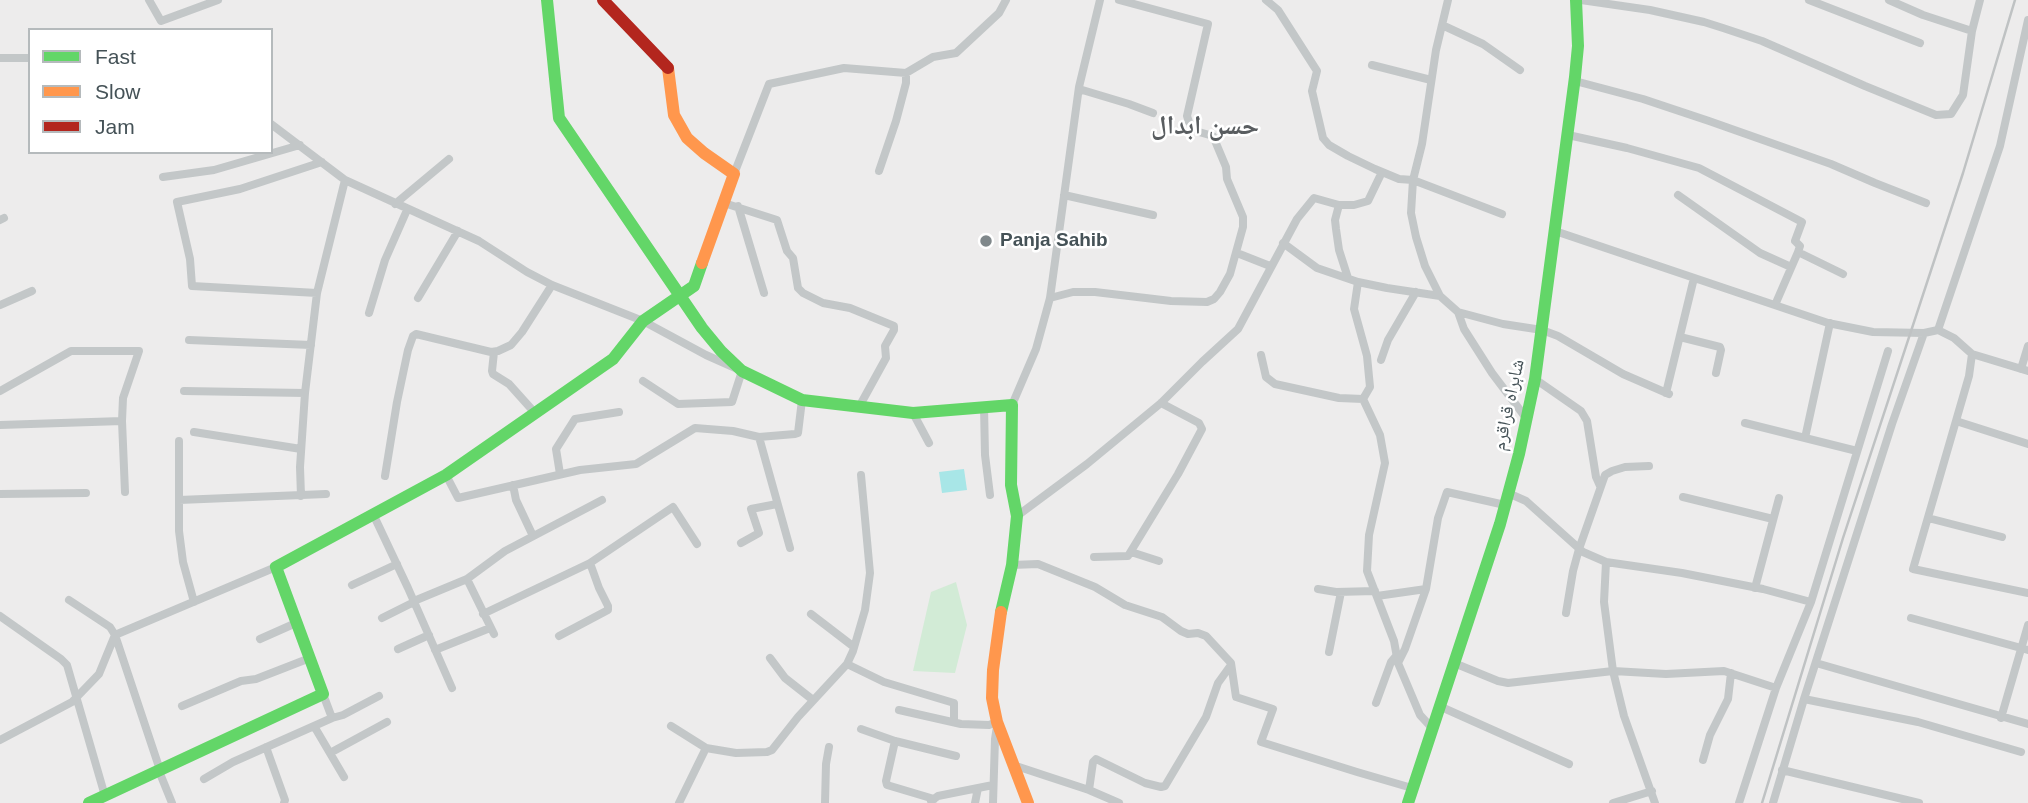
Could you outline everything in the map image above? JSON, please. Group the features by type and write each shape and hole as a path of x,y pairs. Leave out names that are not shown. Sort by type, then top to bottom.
{"main road":[{"path":"547,0 559,118 679,296 715,343 742,371 803,400 913,414 1012,405 1012,485 1017,516 1012,565 1001,609 992,698 998,723 1028,803"},
{"path":"89,803 323,694 276,567 446,475 613,359 643,321 694,285 734,174 687,138 674,115 668,66 603,0"},
{"name":"شاہراہ قراقرم","path":"1408,803 1507,499 1527,418 1542,330 1575,81 1579,0"}],"street":[{"path":"149,0 161,21 218,0"},
{"path":"734,174 769,84 844,68 906,73 933,57 956,53 999,13 1006,0"},
{"path":"1012,405 1036,349 1050,298 1079,89 1100,0"},
{"path":"1050,298 1073,292 1095,292 1171,301 1207,302 1220,292 1230,274 1244,227 1227,179 1226,167 1213,136 1199,132 1187,116 1208,24 1119,0"},
{"path":"1266,0 1278,10 1317,71 1312,91 1323,138 1329,145 1399,179 1413,180 1502,214"},
{"path":"1448,0 1413,180 1411,213 1425,266 1440,296 1458,312 1503,324 1542,330 1558,336 1623,374 1668,393 1693,278"},
{"path":"1579,0 1650,10 1723,28 1762,41 1936,114 1951,114 1963,95 1972,31 1980,0"},
{"path":"1809,0 1920,43"},
{"path":"1889,0 1923,15 1972,31"},
{"path":"1278,10 1285,1"},
{"path":"1938,330 2000,146 2028,20"},
{"path":"1442,26 1483,44 1520,70"},
{"path":"0,58 28,58"},
{"path":"1372,65 1431,80"},
{"path":"879,172 896,121 906,73"},
{"path":"1575,81 1643,99 1709,121 1831,164 1926,203"},
{"path":"1079,89 1153,113"},
{"path":"273,125 345,180 479,240 552,285 643,321 742,371 732,402 678,404 643,381"},
{"path":"1568,135 1699,168 1802,222 1795,241 1800,246 1775,305"},
{"path":"273,153 300,145"},
{"path":"163,177 214,170 269,154"},
{"path":"396,204 449,159"},
{"path":"317,293 192,286 190,259 177,202 240,189 322,162"},
{"path":"1017,516 1087,464 1161,403 1238,329 1283,243 1314,198 1339,205 1368,201 1382,172"},
{"path":"301,496 305,393 317,293 345,180"},
{"path":"1064,195 1153,215"},
{"path":"1678,195 1759,253 1791,267"},
{"path":"724,203 777,220 787,251 793,258 798,288 803,293 823,303 850,308 894,326 885,346 886,358 859,407"},
{"path":"1339,205 1335,220 1336,229 1348,278"},
{"path":"738,206 764,293"},
{"path":"369,313 385,260 407,210"},
{"path":"418,298 458,231"},
{"path":"1555,231 1830,323 1872,332 1924,333 1938,330 1955,338 1972,354 2024,370 2028,346"},
{"path":"1283,243 1317,268 1358,282 1440,296"},
{"path":"1798,252 1843,274"},
{"path":"1237,253 1270,267"},
{"path":"1358,282 1354,309 1367,356 1370,387 1363,398"},
{"path":"385,476 397,402 413,335 494,352 511,345 552,285"},
{"path":"0,305 32,290"},
{"path":"1381,360 1388,340 1416,292"},
{"path":"1458,312 1464,329 1492,373 1527,418"},
{"path":"1805,438 1830,323"},
{"path":"1773,803 1892,424 1924,333"},
{"path":"1680,337 1720,347 1716,373"},
{"path":"189,340 311,345"},
{"path":"0,391 71,351 139,351 124,398 122,421 125,492"},
{"path":"1739,803 1776,688 1811,602 1888,351"},
{"path":"494,352 493,374 509,384 535,413"},
{"path":"1972,354 1969,376 1913,569 2028,593"},
{"path":"1261,355 1266,377 1275,384 1339,398 1363,398"},
{"path":"1535,379 1581,411 1587,421 1596,477 1600,486"},
{"path":"184,391 305,393"},
{"path":"1363,398 1380,435 1385,463 1368,535 1367,571 1394,641 1397,660 1420,715 1432,728"},
{"path":"446,475 458,498 580,470 636,464 695,428 733,431 759,437 798,433 803,400"},
{"path":"1094,556 1125,557 1130,552 1202,429 1199,423 1161,403"},
{"path":"984,406 985,454 990,495"},
{"path":"560,474 556,449 575,419 619,412"},
{"path":"913,414 929,443"},
{"path":"0,425 122,421"},
{"path":"1956,421 2028,444"},
{"path":"1745,423 1857,451"},
{"path":"194,432 301,449"},
{"path":"759,437 790,548"},
{"path":"179,440 179,531 183,562 194,602"},
{"path":"1566,613 1579,549 1605,475 1625,467 1649,466"},
{"path":"671,726 706,748 736,753 767,752 772,750 847,664 864,610 870,573 861,475"},
{"path":"513,485 516,500 533,536"},
{"path":"1376,703 1391,662 1397,660 1405,649 1426,589 1438,518 1447,492 1526,501 1579,549 1606,562 1682,573 1811,602"},
{"path":"0,494 86,493"},
{"path":"179,500 327,494"},
{"path":"1683,497 1773,519"},
{"path":"1755,588 1779,498"},
{"path":"382,618 414,601 467,579 505,551 602,500"},
{"path":"741,543 759,533 751,509 777,504"},
{"path":"483,614 590,563 673,507 697,544"},
{"path":"374,516 452,688"},
{"path":"1928,519 2002,537"},
{"path":"1130,552 1159,561"},
{"path":"1606,562 1604,602 1623,716 1655,803"},
{"path":"559,636 608,610 590,563"},
{"path":"352,585 397,564"},
{"path":"1012,565 1038,564 1094,587 1125,605 1162,617 1181,631 1206,636 1231,665 1236,697 1273,709 1261,742 1412,788"},
{"path":"0,740 72,702 99,674 115,635 276,567"},
{"path":"435,650 492,631 467,579"},
{"path":"1318,589 1376,594 1426,589"},
{"path":"1329,652 1341,592"},
{"path":"69,600 110,627 115,635 172,803"},
{"path":"811,614 854,647"},
{"path":"0,616 67,665 105,796"},
{"path":"1911,618 2024,649"},
{"path":"260,639 296,623"},
{"path":"2001,718 2024,649 2028,625"},
{"path":"398,649 429,635"},
{"path":"182,705 310,658"},
{"path":"770,658 785,678 813,700"},
{"path":"1453,663 1508,684 1614,671 1666,674 1724,671 1776,688"},
{"path":"1816,663 2028,724"},
{"path":"847,664 884,682 954,703 954,722"},
{"path":"1089,790 1093,762 1096,759 1145,783 1165,786 1206,717 1218,683 1231,665"},
{"path":"1703,760 1710,735 1728,699 1731,673"},
{"path":"323,694 332,718"},
{"path":"204,779 233,762 343,715 379,696"},
{"path":"1804,699 1918,722 2021,752"},
{"path":"1439,706 1569,764"},
{"path":"900,710 975,725 998,723 993,803"},
{"path":"330,753 387,722"},
{"path":"314,726 344,777"},
{"path":"861,729 895,741 956,756"},
{"path":"895,741 887,785 932,801 938,796 993,785"},
{"path":"266,747 284,803"},
{"path":"825,803 829,747"},
{"path":"680,803 706,748"},
{"path":"1013,765 1089,790 1119,803"},
{"path":"1782,770 1919,803"},
{"path":"975,803 978,788"},
{"path":"1613,803 1652,791"}],"green space":[{"path":"956,582 967,625 955,673 913,671 931,592"}],"water":[{"path":"964,469 967,490 942,493 939,472"}],"railway":[{"path":"1762,803 1843,538 1963,173 2015,0"}],"traffic: fast":[{"path":"547,0 559,118 702,328 742,371 802,400 913,413 1012,405 1011,485 1017,516 1012,565 1001,612"},
{"path":"1408,803 1500,524 1535,379 1575,77 1578,46 1576,0"},
{"path":"89,803 323,694 276,567 446,475 613,359 643,321 694,286 702,263"}],"traffic: slow":[{"path":"668,68 674,115 687,138 734,174 702,263"},
{"path":"1001,612 992,698 997,722 1028,803"}],"traffic: jam":[{"path":"603,0 668,68"}],"place":[{"name":"Panja Sahib","path":"986,241"}],"district":[{"name":"حسن ابدال","path":"1205,127"}]}
